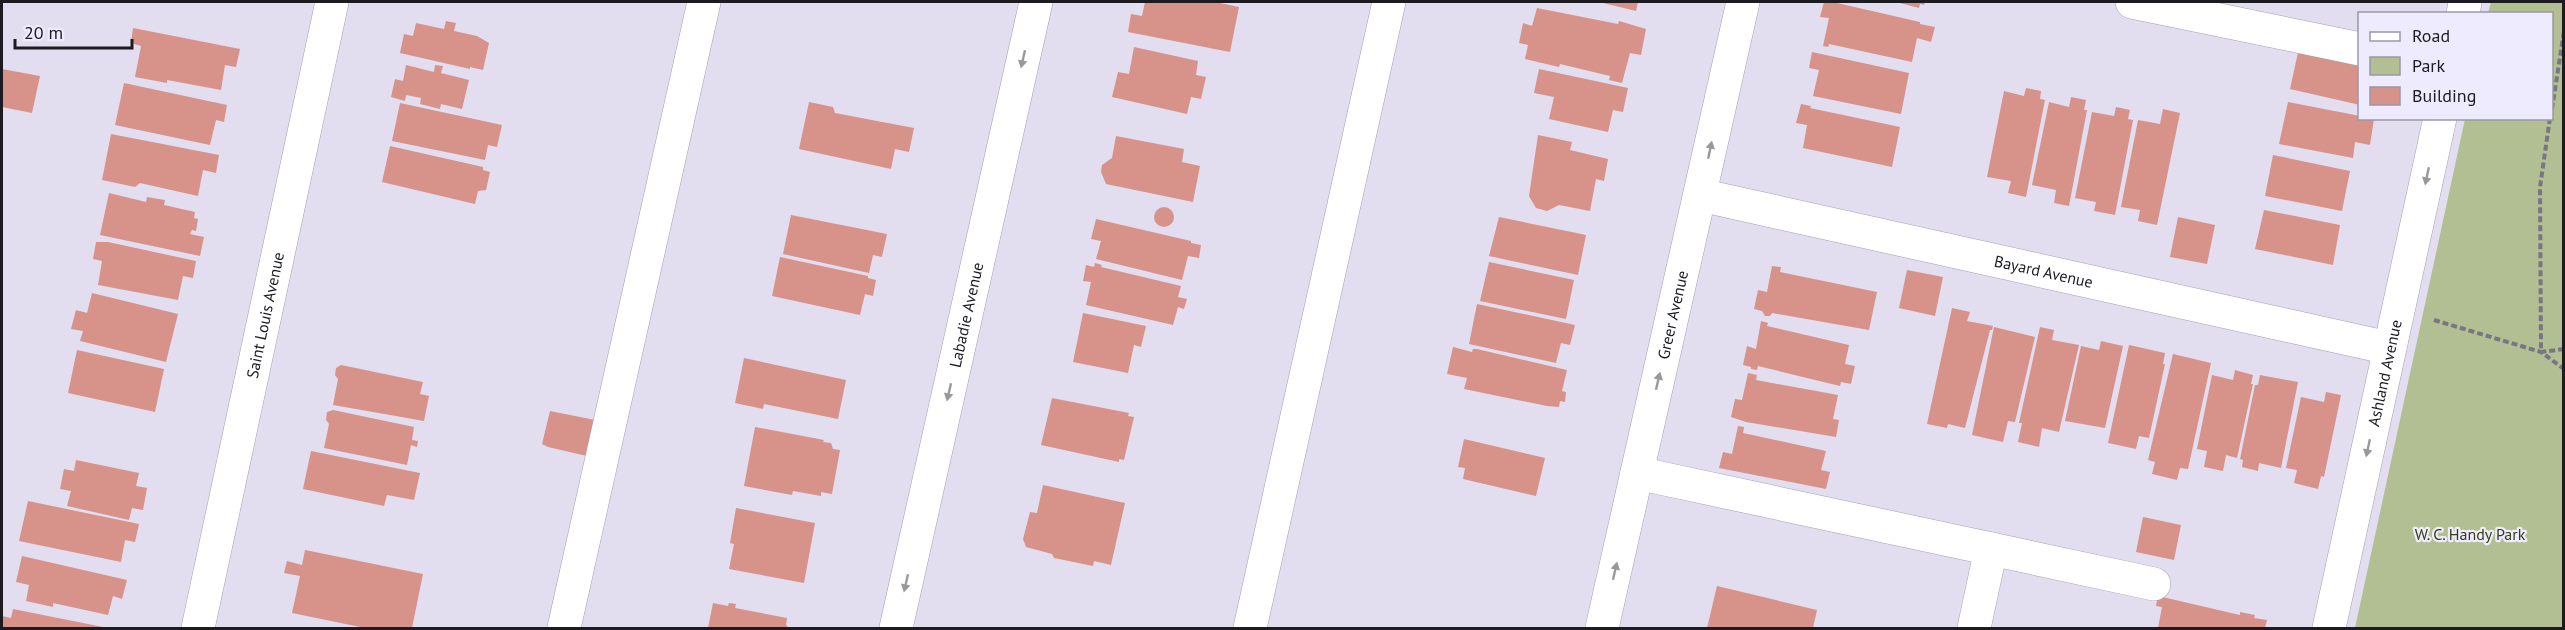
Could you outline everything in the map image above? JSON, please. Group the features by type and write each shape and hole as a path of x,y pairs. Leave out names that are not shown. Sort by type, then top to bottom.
{"street":[{"name":"Saint Louis Avenue","path":"198,628 332,2"},
{"path":"564,628 704,2"},
{"name":"Labadie Avenue","path":"896,628 1036,2"},
{"path":"1250,628 1389,2"},
{"name":"Greer Avenue","path":"1602,628 1743,2"},
{"path":"2132,2 2358,49"},
{"name":"Ashland Avenue","path":"2330,628 2440,120"},
{"name":"Bayard Avenue","path":"1700,195 2390,348"},
{"path":"1637,473 2154,584"},
{"path":"1974,628 1991,549"}],"path":[{"path":"2553,102 2564,31"},
{"path":"2541,352 2540,187 2550,120"},
{"path":"2430,319 2541,352 2564,369"},
{"path":"2541,352 2564,349"}],"green space":[{"name":"W. C. Handy Park","path":"2491,2 2563,2 2563,628 2355,628 2465,120 2553,120 2553,12 2488,12"}],"building":[{"path":"1145,2 1215,2 1239,7 1230,52 1128,32 1131,14 1142,16"},
{"path":"1599,2 1638,2 1636,11"},
{"path":"1824,2 1837,2 1935,27 1931,42 1917,38 1912,62 1829,44 1828,47 1823,46 1829,18 1820,17"},
{"path":"1896,2 1925,2 1924,5 1920,4 1919,8"},
{"path":"1537,8 1618,24 1619,21 1646,29 1641,55 1630,53 1622,83 1609,80 1610,76 1560,64 1559,67 1525,59 1528,45 1519,43 1523,23 1532,26"},
{"path":"446,21 456,23 454,31 477,36 489,43 483,70 400,53 404,34 413,36 416,23 444,29"},
{"path":"133,28 240,49 236,67 225,65 221,90 167,80 167,83 135,77 141,46 131,43"},
{"path":"1134,47 1198,61 1196,75 1206,77 1201,99 1191,97 1187,114 1112,97 1118,72 1129,74"},
{"path":"2299,48 2358,62 2358,105 2290,89"},
{"path":"1812,52 1909,73 1901,114 1813,96 1819,70 1809,68"},
{"path":"406,65 434,72 435,65 443,66 441,73 469,80 462,109 441,104 440,109 420,104 421,98 406,95 405,101 391,97 395,79 403,81"},
{"path":"2,69 40,76 32,113 2,107"},
{"path":"1539,69 1628,88 1623,112 1613,110 1608,132 1549,119 1554,97 1534,93"},
{"path":"124,83 227,105 224,122 216,120 210,145 115,125"},
{"path":"2026,88 2041,91 2040,99 2045,100 2026,197 2008,193 2011,181 1987,177 2004,91 2024,96"},
{"path":"2071,97 2086,100 2084,110 2087,110 2069,206 2054,203 2056,190 2032,185 2049,102 2069,107"},
{"path":"809,102 833,107 835,113 914,128 909,152 895,149 891,169 799,149"},
{"path":"2288,102 2358,116 2358,120 2374,120 2370,145 2355,142 2353,158 2279,144"},
{"path":"400,103 502,125 497,147 488,145 485,160 392,141"},
{"path":"1801,104 1811,106 1810,108 1900,127 1892,167 1803,148 1807,125 1796,123"},
{"path":"2116,107 2130,110 2128,119 2133,120 2115,215 2094,211 2096,202 2075,198 2092,112 2114,116"},
{"path":"2163,109 2180,113 2157,225 2138,221 2140,210 2121,207 2138,120 2160,124"},
{"path":"111,134 219,155 216,173 203,170 198,196 140,183 135,187 102,180"},
{"path":"1538,135 1572,142 1570,150 1608,159 1604,181 1596,179 1590,211 1559,205 1547,211 1536,208 1529,196"},
{"path":"1116,136 1184,149 1182,162 1200,166 1193,202 1106,184 1101,172 1102,165 1112,158"},
{"path":"390,146 483,167 483,170 490,172 486,190 478,191 475,204 382,182"},
{"path":"2273,155 2350,171 2342,211 2265,196"},
{"path":"109,193 146,202 147,197 165,200 164,205 195,212 194,218 198,219 196,231 192,230 190,234 204,237 200,256 100,235"},
{"path":"1164,207 1171,210 1174,217 1171,224 1164,227 1157,224 1154,217 1157,210"},
{"path":"2264,210 2340,225 2333,265 2255,249"},
{"path":"791,215 887,234 882,257 873,255 869,273 783,254"},
{"path":"1499,217 1586,235 1578,275 1489,256"},
{"path":"2178,217 2215,225 2207,264 2170,257"},
{"path":"1096,219 1191,241 1191,243 1201,245 1199,258 1188,256 1182,280 1096,259 1101,241 1091,239"},
{"path":"96,242 108,242 196,261 193,278 183,276 178,300 98,285 102,261 93,259"},
{"path":"780,257 868,276 876,280 873,296 865,294 860,315 772,296"},
{"path":"1489,262 1574,280 1566,319 1480,301"},
{"path":"1095,263 1102,265 1101,267 1181,286 1178,297 1187,299 1184,309 1178,307 1173,325 1086,305 1091,282 1083,281 1086,265 1094,267"},
{"path":"1772,266 1781,267 1780,272 1877,292 1869,330 1772,313 1770,316 1765,316 1762,311 1754,309 1758,290 1767,292"},
{"path":"1907,270 1943,277 1935,316 1899,308"},
{"path":"92,293 178,314 166,362 80,341 83,331 71,329 76,310 87,313"},
{"path":"1477,304 1575,325 1570,345 1561,343 1556,363 1469,344"},
{"path":"1952,308 1970,312 1967,321 1993,326 1990,330 1965,428 1948,424 1947,428 1927,424"},
{"path":"1083,313 1146,326 1141,347 1134,345 1128,373 1073,362"},
{"path":"1761,321 1768,323 1767,326 1849,345 1845,364 1855,366 1851,384 1841,382 1840,386 1758,366 1757,370 1751,369 1743,365 1747,346 1756,349"},
{"path":"1994,327 2035,337 2015,422 2008,421 2003,442 1972,435"},
{"path":"2040,327 2054,330 2052,340 2079,345 2059,432 2042,428 2039,447 2018,442 2022,423 2019,423"},
{"path":"2101,341 2123,346 2105,428 2065,421 2081,346 2099,350"},
{"path":"2129,345 2165,353 2163,364 2165,364 2149,438 2139,436 2136,449 2108,443"},
{"path":"1453,347 1472,352 1473,349 1477,349 1567,370 1562,391 1566,392 1565,402 1560,401 1559,407 1547,406 1464,389 1467,378 1447,374"},
{"path":"77,350 164,369 155,412 68,393"},
{"path":"2173,354 2211,363 2188,469 2180,468 2177,480 2152,474 2155,462 2148,460"},
{"path":"744,358 846,380 838,419 764,404 763,409 735,403"},
{"path":"341,365 423,382 420,394 429,396 424,421 333,405 338,379 335,375 336,368"},
{"path":"2235,370 2253,375 2237,458 2226,455 2223,471 2204,467 2207,451 2197,449 2212,375 2233,380"},
{"path":"1748,373 1757,375 1756,380 1838,395 1833,419 1839,420 1836,437 1746,422 1731,417 1735,399 1742,400"},
{"path":"2260,375 2298,382 2281,468 2259,463 2258,471 2242,467 2243,460 2240,459 2255,385 2258,385"},
{"path":"2326,392 2341,395 2324,477 2321,476 2318,489 2294,483 2297,470 2286,468 2301,397 2324,402"},
{"path":"1052,398 1129,413 1128,416 1134,417 1124,460 1119,459 1119,462 1041,445"},
{"path":"333,410 414,427 412,440 418,441 417,447 411,445 407,465 324,448 329,424 326,420 327,412"},
{"path":"550,411 595,420 587,456 542,444"},
{"path":"1738,426 1744,427 1743,433 1826,451 1821,470 1830,472 1826,489 1719,468 1723,452 1732,454"},
{"path":"755,427 824,440 823,442 831,443 833,449 840,450 832,494 821,492 821,496 793,491 792,495 744,486"},
{"path":"1464,439 1545,458 1536,496 1463,479 1465,468 1458,467"},
{"path":"311,451 420,473 414,500 387,495 384,506 303,489"},
{"path":"76,460 139,473 136,486 147,488 143,510 132,508 129,520 67,506 71,491 60,489 64,469 74,471"},
{"path":"1043,485 1125,503 1111,565 1094,561 1093,566 1054,558 1052,554 1026,547 1023,539 1030,512 1037,513"},
{"path":"28,501 139,524 135,542 125,540 121,562 19,541"},
{"path":"736,508 815,523 804,583 729,569 734,544 730,543"},
{"path":"2143,517 2181,525 2174,560 2136,552"},
{"path":"305,550 423,574 412,628 365,628 292,613 300,576 284,573 287,561 302,565"},
{"path":"22,556 127,580 122,599 113,596 108,615 53,603 53,607 26,601 29,585 16,582"},
{"path":"1717,586 1817,610 1813,628 1707,628"},
{"path":"2158,596 2240,615 2240,612 2255,615 2254,618 2267,620 2265,628 2158,628 2162,607 2156,606"},
{"path":"713,603 728,606 729,603 736,604 735,608 787,618 786,625 789,628 708,628"},
{"path":"13,609 103,628 2,628 2,616 11,618"}]}
